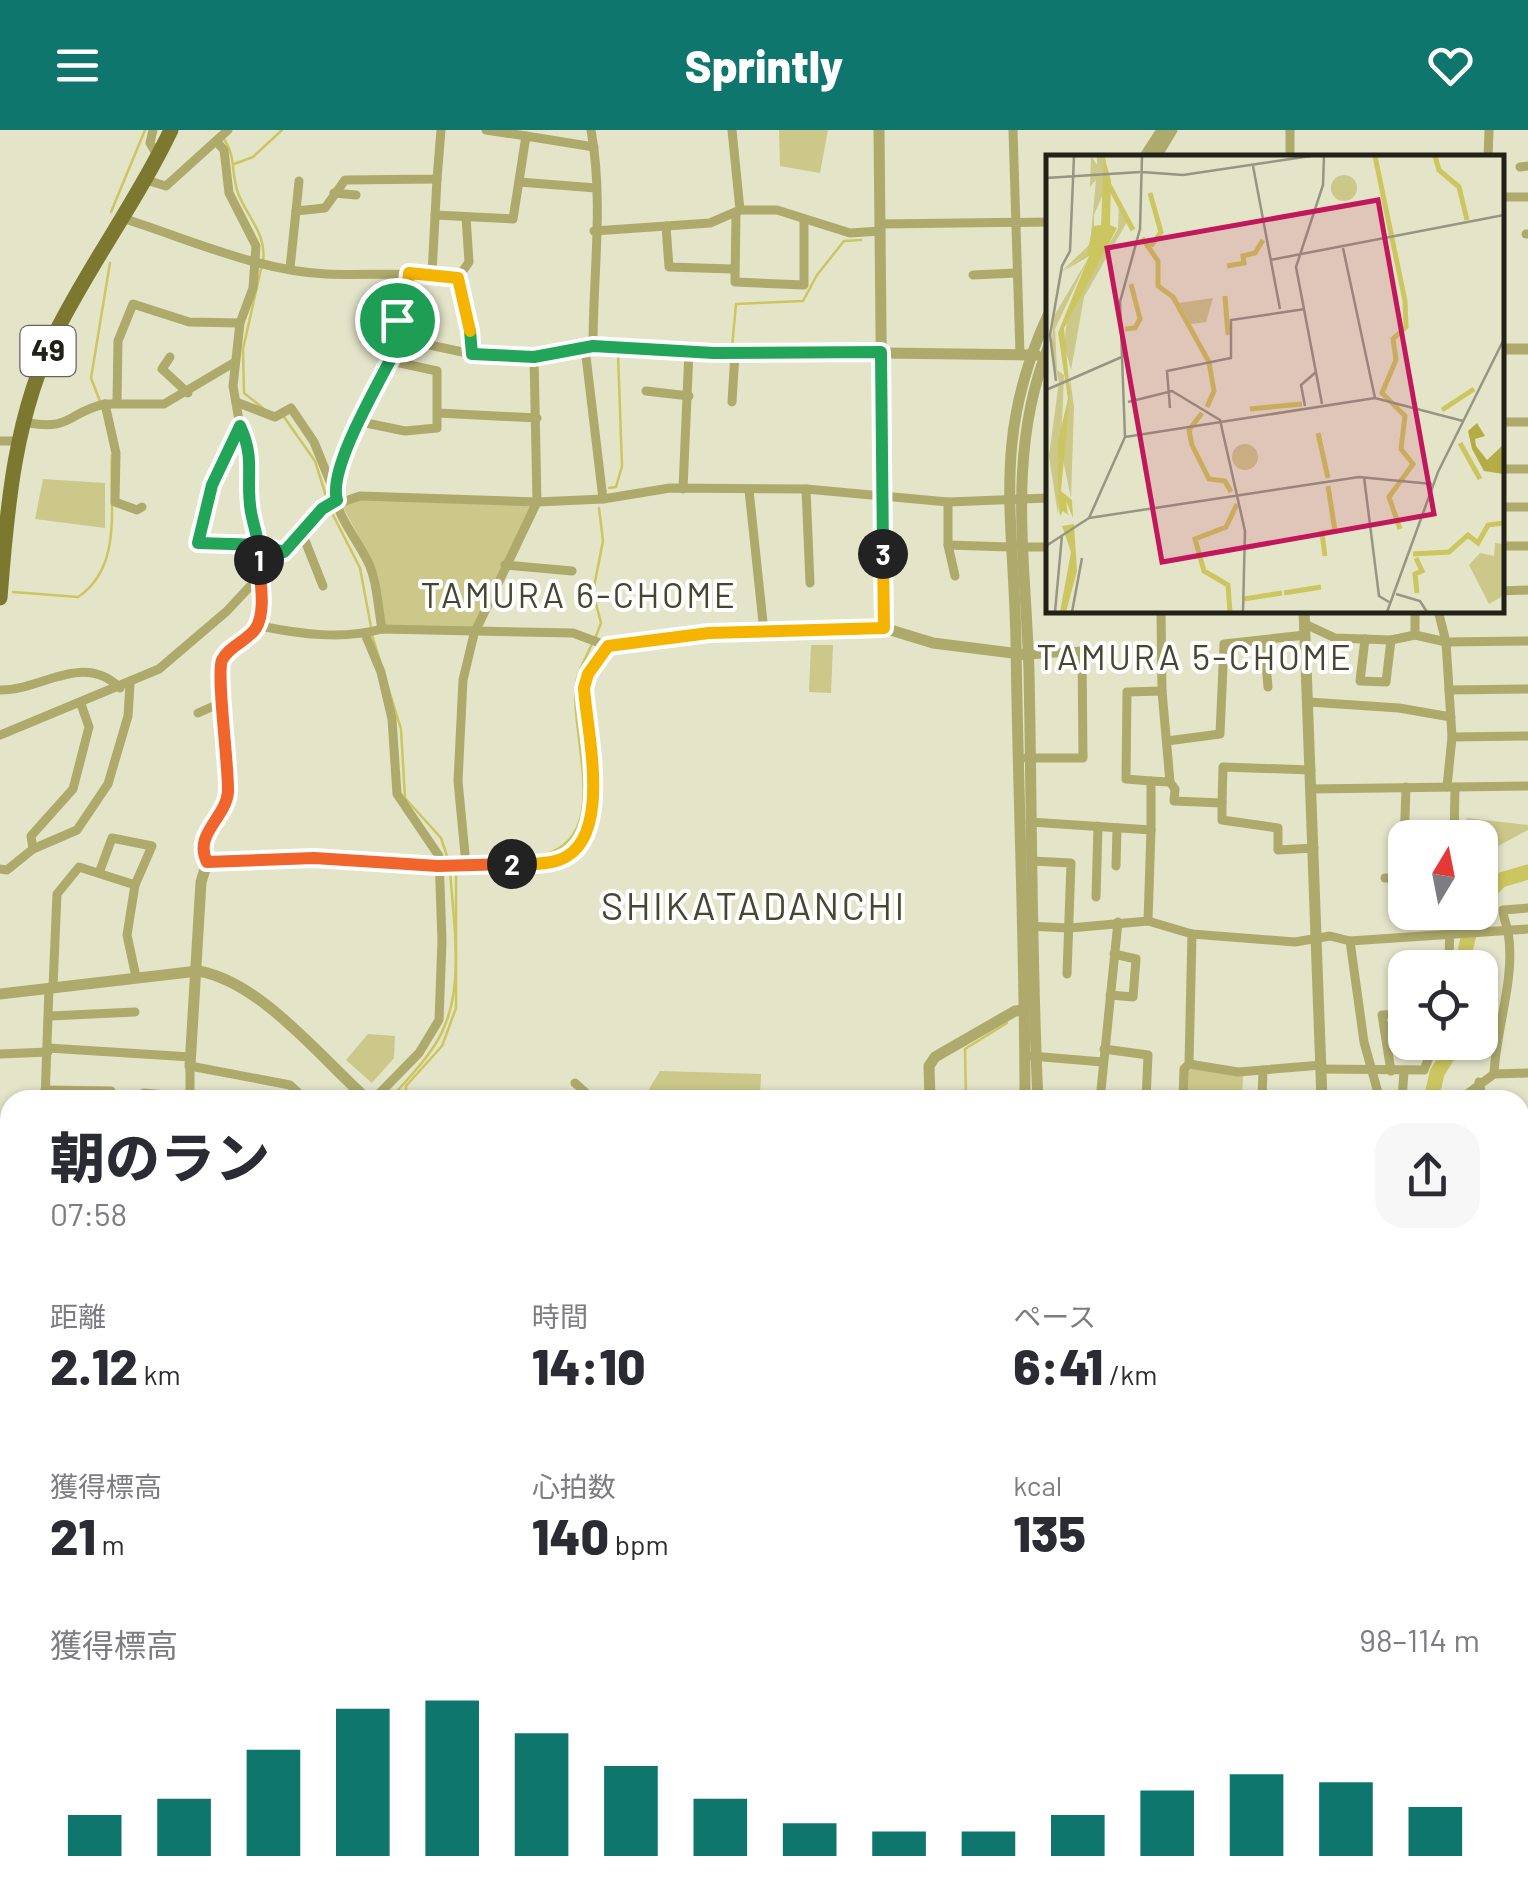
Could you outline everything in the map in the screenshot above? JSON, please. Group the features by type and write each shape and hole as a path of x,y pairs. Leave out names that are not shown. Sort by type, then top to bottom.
{"main road":[{"name":"49","path":"0,598 23,422 56,333 171,130"}],"street":[{"path":"153,130 150,143 158,157"},
{"path":"432,274 441,130"},
{"path":"486,130 594,147"},
{"path":"590,130 600,205 594,231 598,263 589,347 603,500"},
{"path":"732,130 738,211 732,268 735,282 804,285 804,220"},
{"path":"879,130 884,628"},
{"path":"1013,130 1016,273 1039,353"},
{"path":"1146,155 1162,130"},
{"path":"1157,155 1172,130"},
{"path":"1488,155 1489,130"},
{"path":"146,180 155,186 166,186 227,131"},
{"path":"435,216 514,219 526,136"},
{"path":"190,1090 200,882 207,862 203,848 228,795 219,683 222,661 256,628 263,574 258,567 260,545 250,510 252,450 240,426 235,362 240,324 259,261 256,246 230,193 224,150 216,140"},
{"path":"296,210 325,208 344,180 356,177 425,182 436,178"},
{"path":"290,268 299,180"},
{"path":"519,182 596,188"},
{"path":"334,193 356,195"},
{"path":"594,231 710,223 738,211 777,210 850,234 880,228 1046,222"},
{"path":"458,278 469,262 466,217"},
{"path":"122,218 290,268 326,274 409,273 458,278"},
{"path":"666,226 669,268 732,268"},
{"path":"409,273 402,310 391,322 389,334 472,354 534,357 589,347 735,353 1039,353"},
{"path":"972,275 1016,273"},
{"path":"458,278 468,309 472,354"},
{"path":"117,402 118,341 134,304 189,322 240,324"},
{"path":"384,304 402,310"},
{"path":"1027,1090 1028,926 1022,655 1013,500 1014,418 1039,353 1046,323"},
{"path":"0,735 125,686 177,657 263,574 335,495 337,470 362,422 375,384 401,339"},
{"path":"683,489 690,352"},
{"path":"732,402 735,353"},
{"path":"170,357 162,368 188,393"},
{"path":"463,861 458,780 463,680 474,634 537,502 534,357"},
{"path":"362,422 434,432 438,371 391,361"},
{"path":"23,422 67,424 100,405 117,402 164,404 235,362"},
{"path":"646,392 689,396"},
{"path":"236,402 275,417 290,408 314,442 370,565 373,631 392,719 397,794 435,847 441,866 443,970 439,1020 419,1053 380,1090"},
{"path":"100,405 111,412 116,453 114,502 137,510 142,507"},
{"path":"438,413 538,418"},
{"path":"240,426 212,485 198,543 260,545 284,552"},
{"path":"0,440 18,441"},
{"path":"1503,470 1528,469"},
{"path":"335,495 537,502 603,500 683,489 806,489 948,502 1046,498"},
{"path":"806,489 810,583"},
{"path":"749,490 764,632"},
{"path":"948,502 948,545 954,576"},
{"path":"302,533 322,586"},
{"path":"948,545 1046,547"},
{"path":"505,566 572,570"},
{"path":"1161,612 1162,690 1174,800 1222,803"},
{"path":"1414,612 1414,635"},
{"path":"1438,612 1446,642 1453,820"},
{"path":"1167,741 1220,734 1224,644 1264,640 1305,623 1335,638 1391,640 1414,635 1446,642 1528,641"},
{"path":"1305,623 1322,1090"},
{"path":"256,628 573,633 599,641 884,628 933,643 1022,655 1082,652 1082,758 1024,758"},
{"path":"1365,639 1360,681 1386,682 1391,640"},
{"path":"1264,640 1268,687"},
{"path":"207,862 314,858 441,866 463,861 558,860 581,844 589,832 592,804 584,688 599,641"},
{"path":"0,690 19,690 55,675 85,672 125,686"},
{"path":"0,870 8,870 33,849 77,830 108,784 128,716 125,686"},
{"path":"1449,690 1528,688"},
{"path":"1162,690 1127,692 1126,779 1170,782"},
{"path":"198,712 223,702"},
{"path":"1309,702 1399,708 1450,717"},
{"path":"33,849 31,836 64,801 82,764 89,727 82,704"},
{"path":"1452,737 1528,736"},
{"path":"1024,758 1032,861 1024,1010 1036,1090"},
{"path":"1310,770 1223,768 1222,820 1278,828 1278,850 1314,848"},
{"path":"1148,922 1151,782"},
{"path":"1312,789 1528,786"},
{"path":"1405,820 1406,788"},
{"path":"1030,822 1151,830"},
{"path":"1096,897 1098,826"},
{"path":"1116,866 1118,828"},
{"path":"99,873 112,838 152,846 135,884 127,934 136,977"},
{"path":"1032,861 1071,863 1067,974"},
{"path":"45,1090 57,894 79,867 135,884"},
{"path":"1494,1074 1508,930 1503,910 1528,908"},
{"path":"1101,1090 1118,922"},
{"path":"1028,926 1070,928 1148,922 1192,934 1296,942 1528,929"},
{"path":"1450,950 1451,930"},
{"path":"1183,1090 1188,1064 1192,934"},
{"path":"1350,941 1364,1042 1378,1090"},
{"path":"1110,996 1133,996 1136,959 1114,954"},
{"path":"0,994 198,971 238,982 359,1090"},
{"path":"929,1090 928,1066 936,1057 1015,1011 1024,1010"},
{"path":"50,1016 136,1012"},
{"path":"1388,1015 1382,1015 1388,1052"},
{"path":"1104,1049 1148,1055 1146,1090"},
{"path":"0,1054 48,1050 190,1062 290,1084 296,1090"},
{"path":"1030,1056 1103,1062"},
{"path":"1389,1060 1391,1070"},
{"path":"1188,1064 1238,1072 1322,1067 1404,1071 1424,1070 1428,1060"},
{"path":"1262,1090 1263,1070"},
{"path":"1403,1090 1404,1071"},
{"path":"1471,1090 1494,1074 1528,1073"},
{"path":"1479,1082 1481,1090"},
{"path":"574,1083 582,1090"}],"shaded area":[{"path":"779,130 828,130 820,173 780,166"},
{"path":"43,479 105,483 105,528 35,519"},
{"path":"360,500 532,504 472,630 384,626 373,564 341,503"},
{"path":"811,645 833,645 831,693 809,692"},
{"path":"1498,822 1528,825 1528,830 1498,846"},
{"path":"368,1034 395,1036 394,1058 372,1083 346,1060"},
{"path":"1188,1070 1243,1076 1242,1090 1187,1090"},
{"path":"660,1071 761,1074 760,1090 649,1089"}],"waterway":[{"path":"111,212 145,130"},
{"path":"234,164 253,157 282,130"},
{"path":"224,139 238,193 262,242 263,261"},
{"path":"649,345 732,347 736,304 803,301 817,275 844,241 861,240"},
{"path":"101,404 91,378 110,263"},
{"path":"261,269 243,349 244,393 263,408"},
{"path":"609,488 616,487 622,466 618,354 631,354"},
{"path":"284,417 315,461 328,502"},
{"path":"13,592 78,597 93,584 108,551 111,532 112,455"},
{"path":"596,636 601,623 593,592 603,541 599,508"},
{"path":"330,509 360,568 371,627"},
{"path":"372,635 401,729 405,798 441,838 449,862"},
{"path":"456,860 543,855 565,844 578,827 583,779 575,700 577,679 592,644"},
{"path":"406,1090 442,1046 456,1008 456,868"},
{"path":"398,1090 435,1045 451,1008 456,949 450,870"},
{"path":"1498,883 1528,872"},
{"path":"1465,950 1470,930"},
{"path":"966,1090 965,1049 1007,1023"},
{"path":"1433,1090 1445,1060"}],"district":[{"name":"TAMURA 6-CHOME","path":"579,596"},
{"name":"TAMURA 5-CHOME","path":"1195,658"},
{"name":"SHIKATADANCHI","path":"754,907"}],"route":[{"path":"397,320 391,322 389,334 401,339 375,384 362,422 337,470 337,500 322,509 284,552 260,545 198,543 212,485 240,426 252,450 250,510 260,545 258,567 263,574 256,628 222,661 219,683 226,712 228,795 207,835 203,848 207,862 314,858 438,866 558,860 572,854 589,832 593,792 584,688 588,674 608,646 709,633 884,628 881,352 714,353 593,346 534,357 472,354 468,309 458,278 432,274 409,273 406,301 397,320"}]}
